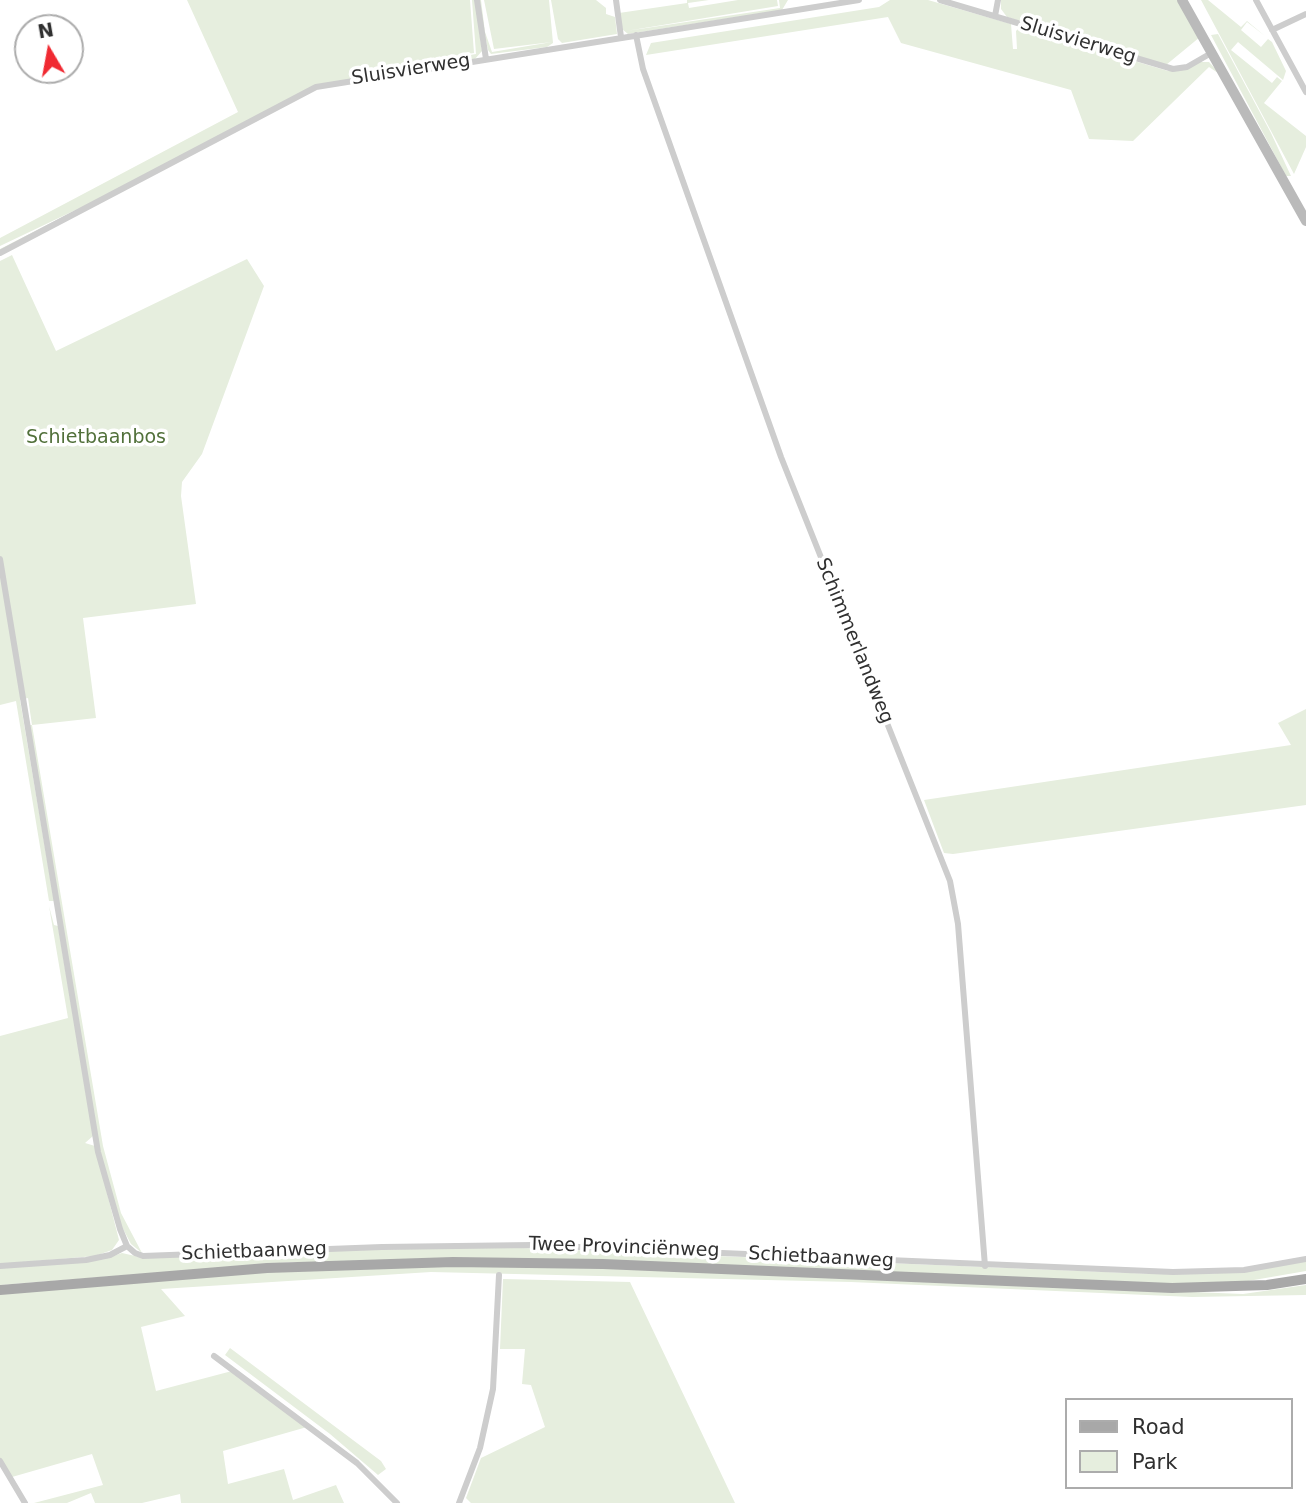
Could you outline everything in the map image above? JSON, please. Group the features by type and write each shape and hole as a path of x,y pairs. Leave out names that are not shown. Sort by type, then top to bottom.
{"main road":[{"path":"1182,0 1306,221"},
{"path":"1188,0 1210,38 1212,51"},
{"name":"Twee Provinciënweg","path":"0,1290 222,1271 442,1262 616,1264 1147,1288 1248,1286 1306,1279"},
{"name":"Twee Provinciënweg","path":"1248,1286 1306,1273"}],"street":[{"path":"477,0 486,59"},
{"path":"616,0 621,37"},
{"path":"790,0 792,11"},
{"name":"Sluisvierweg","path":"0,253 316,88 859,0"},
{"name":"Sluisvierweg","path":"940,0 1173,69 1186,66 1212,51"},
{"path":"995,16 998,0"},
{"path":"1256,0 1306,92"},
{"path":"1272,30 1306,14"},
{"name":"Schimmerlandweg","path":"636,35 642,69 781,457 950,881 958,924 985,1266"},
{"path":"0,559 93,1125 106,1184 127,1246 110,1255 86,1260 0,1266"},
{"name":"Schietbaanweg","path":"127,1246 143,1256 445,1245 532,1245 985,1266 1210,1272 1244,1270 1306,1259"},
{"path":"460,1503 480,1448 493,1389 499,1276"},
{"path":"214,1356 351,1458 397,1503"},
{"path":"0,1461 25,1503"}],"green space":[{"path":"187,0 470,0 474,53 407,63 407,66 476,54 472,0 475,0 482,51 475,59 316,86 0,252 0,249 86,205 0,246 0,238 238,112"},
{"path":"478,0 481,0 485,32 492,52 552,42 494,49 484,0 549,0 553,43 547,47 491,54 488,50"},
{"path":"551,0 596,0 606,8 606,14 615,17 617,34 562,43 558,39"},
{"path":"687,0 709,0 688,3 689,8 738,0 777,0 778,6 626,31 780,8 779,0 788,0 782,10 628,34 622,29 619,13 687,3"},
{"path":"890,0 928,0 1011,24 1013,49 1017,49 1016,31 1020,27 1168,71 1179,71 1199,62 1209,62 1221,75 1209,67 1133,141 1089,139 1071,90 901,43 888,17 646,55 651,43 879,7"},
{"path":"1001,0 1179,0 1200,37 1166,65 1007,17 1001,9"},
{"path":"1201,0 1208,0 1241,27 1247,21 1265,36 1247,22 1241,30 1261,47 1268,39 1272,42 1286,71 1283,80 1238,42 1231,50 1272,83 1277,77 1282,81 1264,103 1306,136 1306,147 1294,174"},
{"path":"1218,34 1291,176 1286,176 1211,35"},
{"name":"Schietbaanbos","path":"12,255 56,351 247,259 264,286 202,454 182,482 181,496 196,604 83,618 96,718 32,725 28,698 20,700 54,901 49,901 16,701 0,705 0,261"},
{"path":"1306,709 1306,805 953,854 944,853 924,800 1291,745 1278,723"},
{"path":"28,725 32,725 103,1146 121,1213 142,1253 131,1244 121,1225 99,1150"},
{"path":"49,906 54,925 58,926 93,1136 85,1143 95,1146 119,1240 112,1250 95,1256 0,1264 0,1036 68,1018"},
{"path":"498,1247 1155,1274 1210,1274 1306,1261 1306,1271 1248,1281 1173,1285 623,1261 292,1262 0,1285 0,1268 104,1259 122,1253 144,1258"},
{"path":"363,1267 568,1267 1243,1294 1306,1285 1306,1295 1192,1297 851,1282 431,1272 161,1289 185,1316 141,1327 156,1391 232,1371 307,1427 223,1451 228,1484 284,1469 293,1500 336,1485 344,1503 181,1503 180,1494 142,1503 95,1503 91,1493 67,1503 34,1503 103,1485 92,1454 12,1477 0,1458 0,1294 222,1274"},
{"path":"503,1279 630,1282 735,1503 471,1503 466,1498 481,1458 545,1427 531,1385 522,1384 525,1349 500,1349"},
{"path":"230,1348 381,1461 386,1469 378,1475 330,1434 225,1355"}]}
